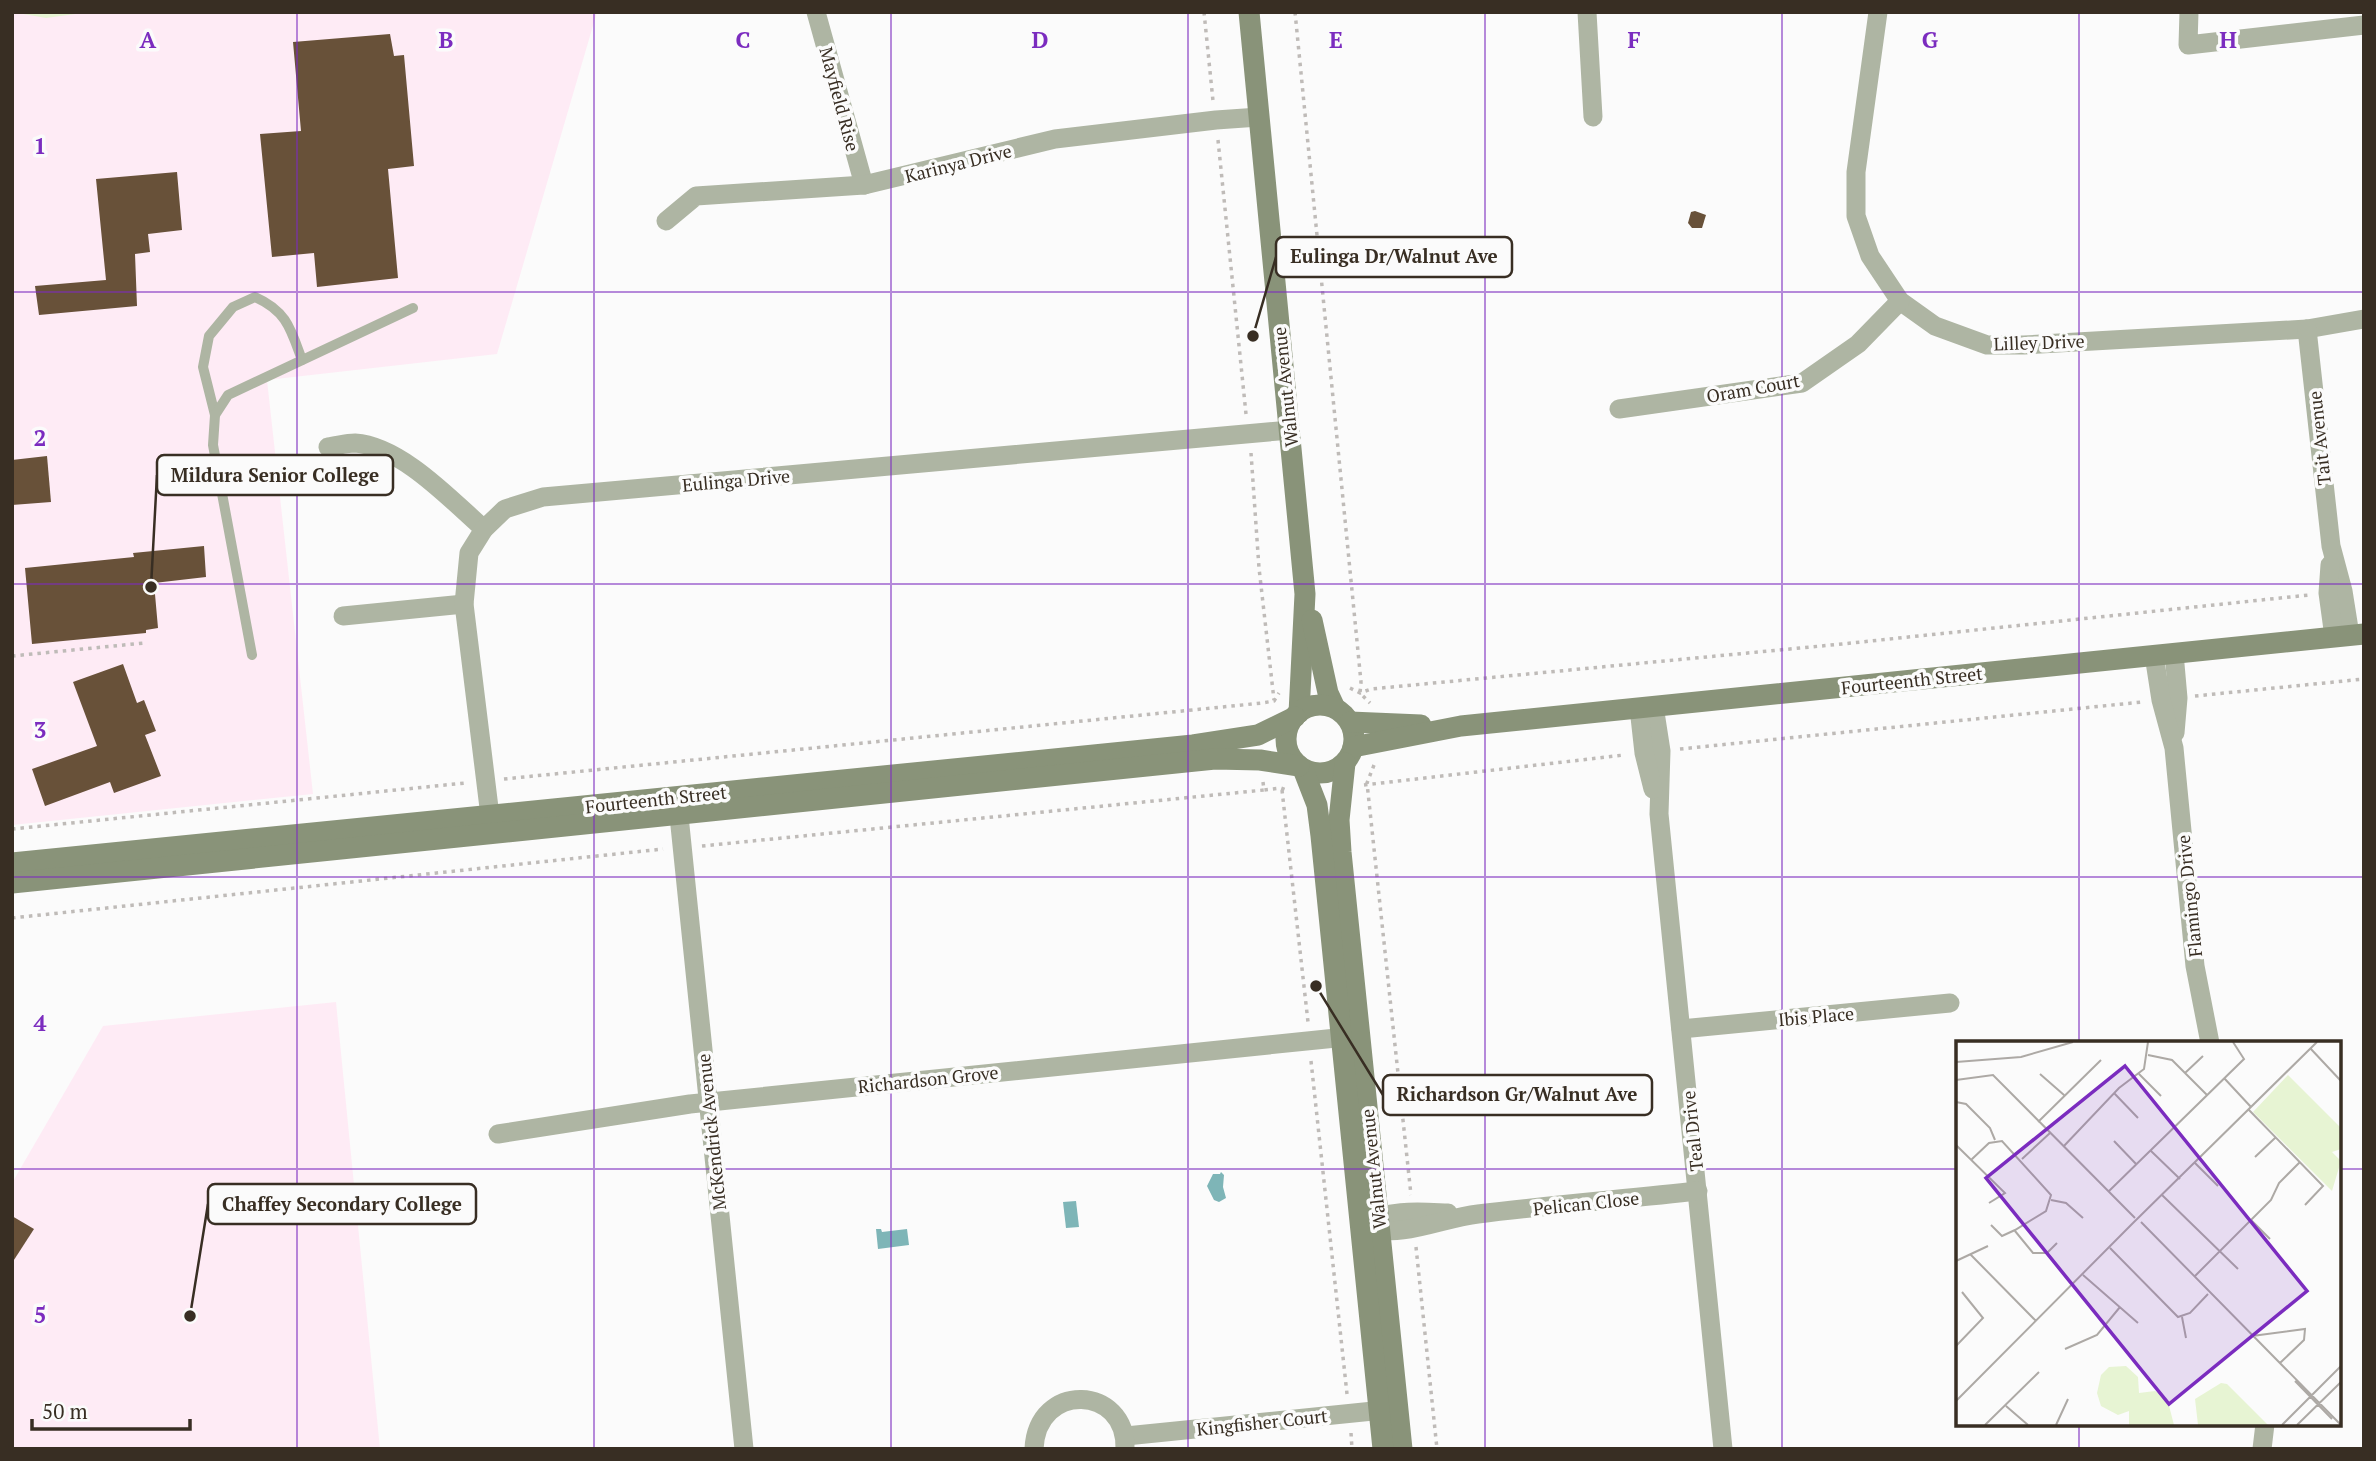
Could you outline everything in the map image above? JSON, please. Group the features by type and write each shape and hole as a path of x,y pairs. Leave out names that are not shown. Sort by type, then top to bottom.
{"street":[{"name":"Mayfield Rise","path":"816,12 864,186"},
{"name":"Walnut Avenue","path":"1249,12 1305,594 1328,694 1342,715"},
{"path":"1587,12 1593,117"},
{"name":"Lilley Drive","path":"1878,12 1856,172 1856,216 1870,256 1900,301 1935,326 1987,345 2024,345 2307,329 2364,319"},
{"path":"2189,12 2188,45 2364,25"},
{"name":"Karinya Drive","path":"666,221 696,196 864,186 1055,139 1259,117"},
{"name":"Oram Court","path":"1619,409 1802,383 1858,344 1900,301"},
{"name":"Tait Avenue","path":"2307,329 2331,546 2328,593 2349,635"},
{"name":"Eulinga Drive","path":"490,816 464,604 469,553 484,529 505,509 543,497 1290,430"},
{"path":"328,447 354,443 376,447 397,458 427,479 484,529"},
{"name":"Walnut Avenue","path":"1297,715 1305,594"},
{"path":"344,616 464,604"},
{"name":"Fourteenth Street","path":"1342,715 1376,733 2349,635"},
{"name":"Flamingo Drive","path":"2164,654 2196,966 2210,1041"},
{"path":"1316,706 1342,715 1353,730 1349,755 1336,770 1325,773 1301,767 1292,758 1286,737 1297,715 1316,706"},
{"name":"Teal Drive","path":"1647,707 1723,1449"},
{"name":"Fourteenth Street","path":"12,863 1193,744 1258,735 1297,715"},
{"name":"Fourteenth Street","path":"1349,755 1376,733"},
{"name":"Walnut Avenue","path":"1349,755 1339,820 1351,1036"},
{"name":"Fourteenth Street","path":"12,883 1215,759 1260,760 1301,767"},
{"name":"Walnut Avenue","path":"1301,767 1317,805 1351,1036 1373,1224 1389,1409 1402,1449"},
{"name":"McKendrick Avenue","path":"679,816 744,1449"},
{"name":"Ibis Place","path":"1681,1029 1950,1003"},
{"name":"Richardson Grove","path":"498,1135 708,1102 1351,1036"},
{"name":"Pelican Close","path":"1373,1224 1698,1191"},
{"name":"Kingfisher Court","path":"1034,1449 1034,1436 1040,1421 1054,1406 1069,1400 1084,1399 1104,1405 1116,1416 1125,1443 1389,1409"},
{"name":"Walnut Avenue","path":"1383,1449 1389,1409"},
{"path":"2262,1449 2265,1426"}],"lane":[{"path":"253,655 213,445 215,415 203,367 209,336 233,307 255,298 272,305 286,320 302,360"},
{"path":"215,415 229,395 413,309"}],"path":[{"path":"1204,12 1274,702 1256,727 1258,735"},
{"path":"1295,12 1359,655 1360,693 1372,706 1376,733 1377,758 1367,783 1437,1449"},
{"path":"1360,693 1371,689 1842,644 2309,595"},
{"path":"12,656 144,643"},
{"path":"1367,783 2364,679"},
{"path":"12,829 1274,702"},
{"path":"1260,760 1264,790"},
{"path":"12,918 1281,788 1347,1397"}],"shaded area":[{"path":"12,12 597,12 497,354 267,380 313,794 12,825"},
{"path":"336,1002 380,1449 12,1449 12,1183 103,1026"}],"green space":[{"path":"12,12 90,12 46,18"}],"water":[{"path":"1221,1172 1224,1175 1226,1198 1219,1202 1214,1200 1207,1186 1213,1174"},
{"path":"1076,1201 1079,1227 1066,1228 1063,1202"},
{"path":"876,1229 881,1229 882,1232 907,1229 909,1245 878,1249"}],"building":[{"path":"390,34 394,56 404,55 414,166 388,169 398,278 317,287 314,253 272,257 260,134 301,131 293,42"},
{"path":"177,172 182,230 148,234 150,252 135,254 137,306 39,315 35,286 106,280 96,179"},
{"path":"1691,212 1706,215 1702,228 1692,228 1688,223"},
{"path":"47,456 51,502 12,505 12,460"},
{"path":"204,546 206,577 154,583 158,628 146,630 146,633 32,644 25,568 134,557 133,553"},
{"path":"123,664 137,703 144,700 156,731 145,735 161,776 114,793 110,782 45,806 32,769 97,746 73,682"},
{"path":"12,1216 34,1229 12,1263"}],"place":[{"name":"Eulinga Dr/Walnut Ave","path":"1253,336"},
{"name":"Mildura Senior College","path":"151,587"},
{"name":"Richardson Gr/Walnut Ave","path":"1316,986"},
{"name":"Chaffey Secondary College","path":"190,1316"}]}
